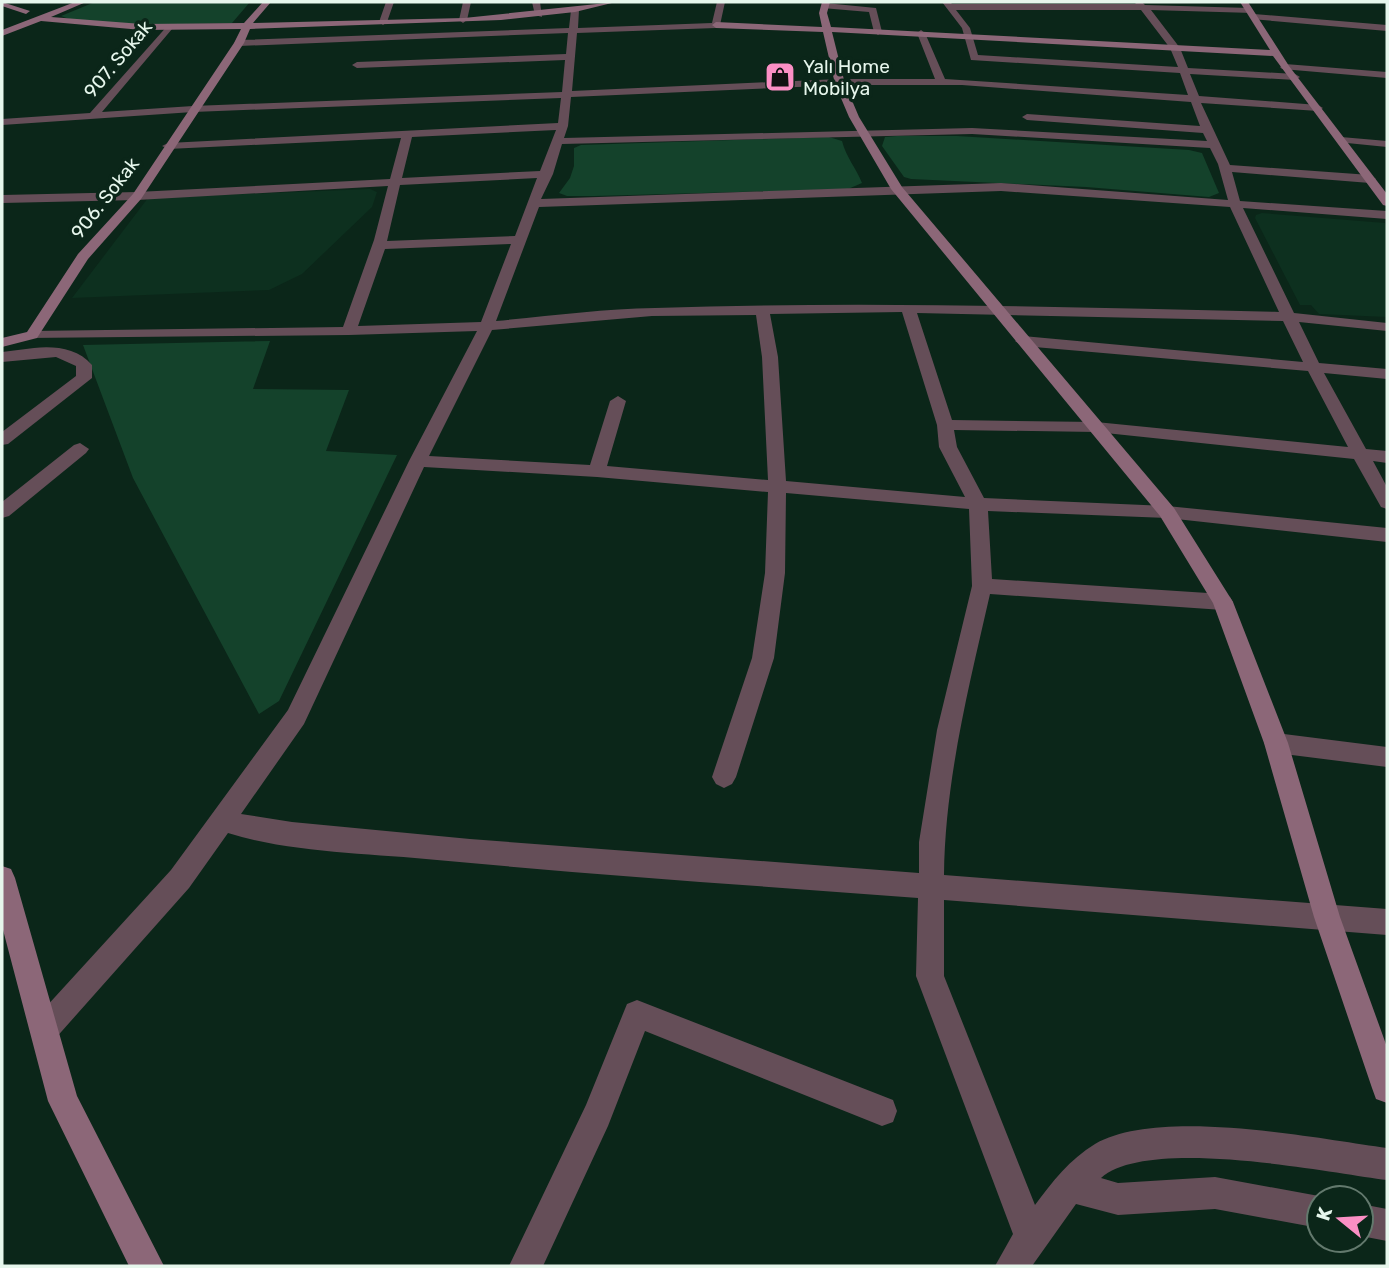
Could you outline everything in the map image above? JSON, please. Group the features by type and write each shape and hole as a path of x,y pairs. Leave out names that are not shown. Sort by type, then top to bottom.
{"street":[{"path":"2,33 82,2"},
{"path":"267,2 279,2"},
{"name":"906. Sokak","path":"32,335 83,257 136,196 239,43 247,25 267,2"},
{"path":"383,22 390,2"},
{"path":"463,20 467,2"},
{"path":"536,2 539,15"},
{"path":"38,18 97,27 463,20 539,15 574,20 611,2"},
{"path":"716,25 721,2"},
{"path":"2,3 26,11"},
{"path":"878,32 873,10 826,4 827,30 839,83 873,151 897,189 1167,512 1223,602 1276,743 1326,917 1387,1088"},
{"path":"948,4 1250,15 1387,28"},
{"path":"948,4 959,18 974,58 1295,78"},
{"path":"14,16 39,6"},
{"path":"1149,13 1175,48 1225,168 1235,204 1313,367 1387,503"},
{"path":"1250,15 1285,67 1387,202"},
{"path":"959,18 973,18"},
{"path":"44,1030 180,879 296,717 418,461 487,326 547,174 560,133 574,20"},
{"path":"239,43 574,20 967,35 1277,53"},
{"name":"907. Sokak","path":"94,115 169,27"},
{"path":"921,33 940,82"},
{"path":"357,65 569,57"},
{"path":"1285,67 1387,75"},
{"path":"2,122 193,109 839,83 940,82 1318,108"},
{"path":"1027,117 1207,130"},
{"path":"168,146 407,134 972,131 1216,145"},
{"path":"349,331 379,245 407,134"},
{"path":"1341,140 1387,144"},
{"path":"1225,168 1370,179"},
{"path":"2,199 136,196 547,174"},
{"path":"535,203 1000,187 1387,215"},
{"path":"379,245 520,240"},
{"path":"908,308 945,425 948,447 978,503 982,586 948,730 932,842 930,976 1031,1237"},
{"path":"2,342 32,335 349,331 487,326 652,312 762,309 996,309 1289,317 1387,327"},
{"path":"724,777 763,658 775,573 777,488 770,358 762,309"},
{"path":"1023,341 1387,374"},
{"path":"2,356 50,352 76,357 84,365 83,377 2,440"},
{"path":"597,471 618,401"},
{"path":"945,425 1096,427 1387,457"},
{"path":"2,512 80,449"},
{"path":"418,461 597,471 978,503 1167,512 1387,535"},
{"path":"982,586 1223,602"},
{"path":"1276,743 1387,757"},
{"path":"223,820 249,828 292,834 932,888 1387,922"},
{"path":"2,878 63,1101 147,1266"},
{"path":"526,1266 597,1115 637,1014 882,1111"},
{"path":"1012,1266 1069,1186 1108,1153 1143,1144 1183,1143 1387,1164"},
{"path":"1069,1186 1118,1199 1215,1193 1305,1209"}],"shaded area":[{"path":"95,2 250,2 232,23 128,25 61,16"},
{"path":"957,136 1189,150 1202,153 1219,193 1209,197 1086,187 911,179 904,177 882,146 885,137"},
{"path":"829,137 842,141 862,183 848,189 595,196 567,196 559,193 570,178 574,166 574,148 581,145"},
{"path":"370,189 377,192 372,207 302,274 269,290 72,298 148,198"},
{"path":"1262,213 1385,223 1387,317 1319,314 1311,305 1300,305 1255,218"},
{"path":"270,341 253,389 349,390 326,451 397,455 279,701 259,714 133,478 83,345"}],"place":[{"name":"Yalı Home Mobilya","path":"780,77"}]}
